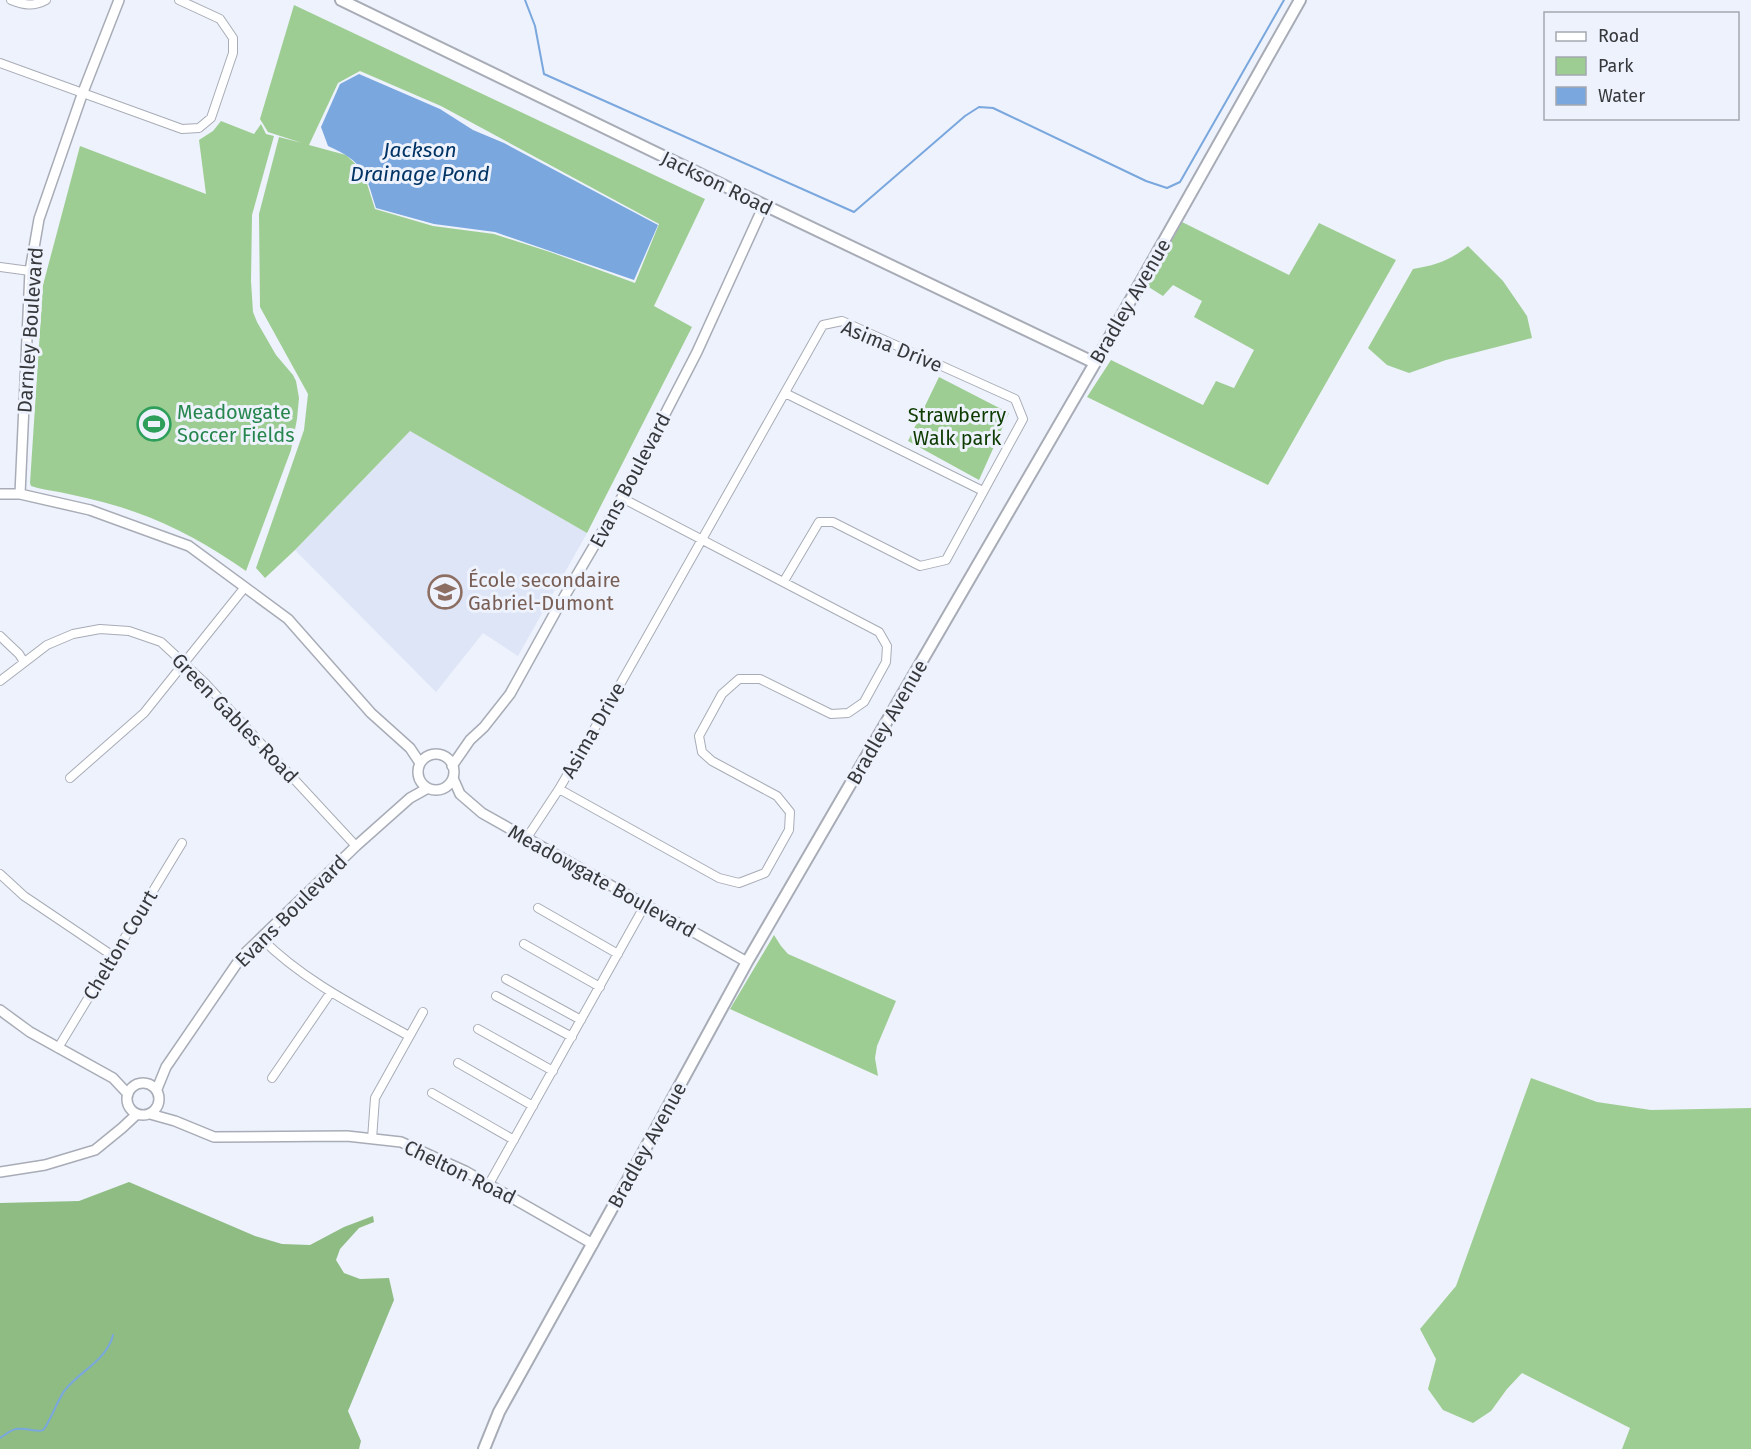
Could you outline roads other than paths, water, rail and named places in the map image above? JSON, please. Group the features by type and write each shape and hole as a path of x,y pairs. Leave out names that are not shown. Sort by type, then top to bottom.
{"main road":[{"name":"Jackson Road","path":"341,0 1095,363"},
{"name":"Bradley Avenue","path":"484,1449 499,1412 747,962 1095,363 1300,0"}],"street":[{"path":"11,0 24,5 38,5 46,0"},
{"name":"Darnley Boulevard","path":"20,494 30,271 39,219 83,92 119,0"},
{"path":"0,63 182,129 199,128 211,118 233,52 233,38 220,19 179,0"},
{"name":"Evans Boulevard","path":"445,757 484,727 510,694 622,498 697,352 764,205"},
{"path":"0,267 30,271"},
{"name":"Asima Drive","path":"526,839 559,789 823,325 842,321 1015,399 1023,419 946,560 920,566 833,522 819,522 784,581"},
{"path":"784,393 983,491"},
{"path":"0,494 20,494 90,510 189,546 288,619 371,713 410,748 420,763"},
{"path":"559,789 719,878 739,883 765,873 789,830 790,812 777,796 711,761 702,752 699,736 722,694 739,679 760,679 831,714 848,713 864,702 886,662 887,646 879,632 622,498"},
{"path":"70,778 144,713 245,587"},
{"name":"Green Gables Road","path":"0,681 47,645 73,634 100,629 129,631 161,642 205,683 356,846"},
{"path":"0,636 24,662"},
{"name":"Evans Boulevard","path":"452,766 470,740"},
{"path":"410,748 428,756"},
{"path":"440,754 445,757 452,766 453,778 442,789 432,790 424,785 418,772 420,763 428,756 440,754"},
{"name":"Meadowgate Boulevard","path":"453,778 460,794"},
{"name":"Evans Boulevard","path":"153,1086 242,956 356,846 424,785"},
{"name":"Meadowgate Boulevard","path":"442,789 460,794 482,813 526,839 747,962"},
{"name":"Chelton Court","path":"58,1048 182,843"},
{"path":"0,874 24,896 112,956"},
{"path":"489,1184 645,906"},
{"path":"537,908 618,954"},
{"path":"261,938 280,958 331,992 409,1036"},
{"path":"524,944 600,987"},
{"path":"506,979 581,1020"},
{"path":"272,1078 331,992"},
{"path":"496,996 572,1037"},
{"path":"0,1010 30,1032 113,1078 153,1086 160,1101 175,1121"},
{"path":"372,1139 375,1098 423,1012"},
{"path":"478,1029 553,1071"},
{"path":"458,1064 533,1106"},
{"path":"113,1078 128,1094"},
{"path":"122,1128 128,1105 128,1094 137,1083"},
{"path":"432,1093 514,1140"},
{"path":"0,1172 45,1165 95,1150 137,1114 150,1114 160,1101"},
{"path":"128,1105 137,1114"},
{"name":"Chelton Road","path":"150,1114 175,1121 214,1137 346,1136 401,1142 465,1171 593,1244"}],"water":[{"name":"Jackson Drainage Pond","path":"359,74 440,109 473,130 504,143 658,225 634,280 495,232 434,224 376,208 369,185 361,170 349,157 328,146 321,127 340,84"}],"waterway":[{"path":"525,0 535,26 544,74 854,212 965,116 979,107 993,108 1146,181 1167,188 1180,182 1284,0"},
{"path":"0,1438 16,1429 43,1430 65,1390 99,1358 110,1344 113,1335"}],"place":[{"name":"Meadowgate Soccer Fields","path":"154,424"},
{"name":"École secondaire Gabriel-Dumont","path":"445,592"}],"park label":[{"name":"Strawberry Walk park","path":"957,426"}]}
